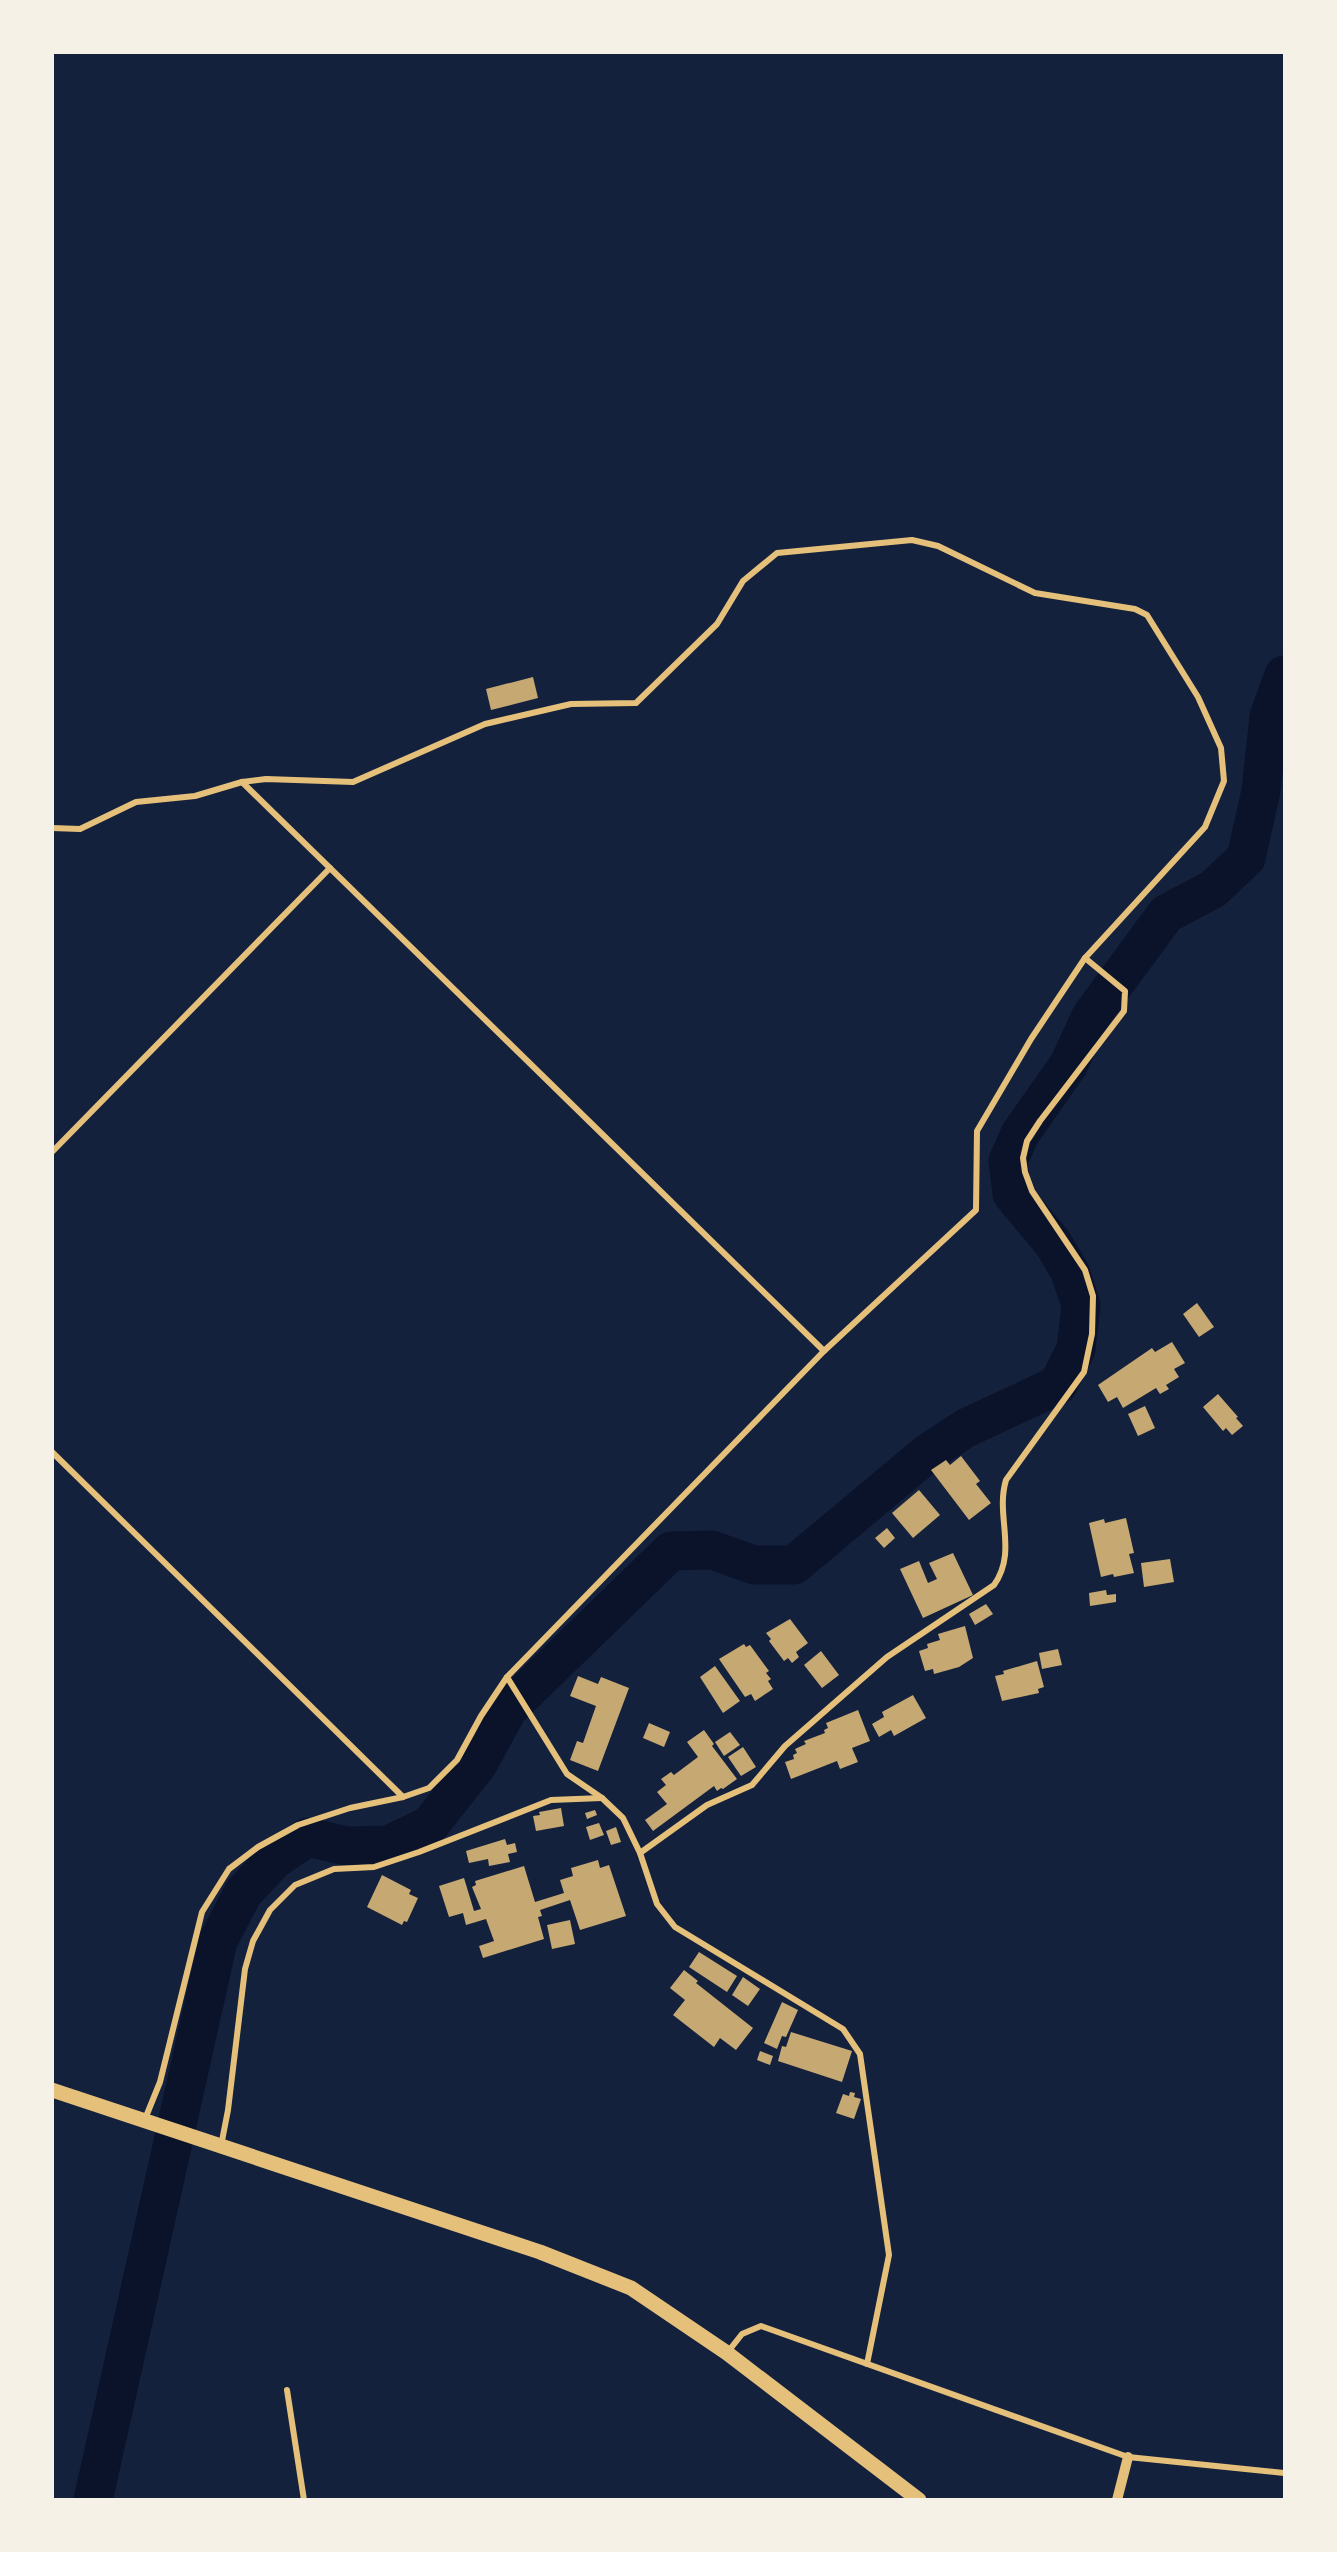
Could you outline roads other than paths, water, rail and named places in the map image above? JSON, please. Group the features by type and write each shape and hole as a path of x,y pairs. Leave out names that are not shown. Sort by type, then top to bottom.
{"main road":[{"path":"52,2091 540,2252 630,2288 727,2354 919,2499"}],"street":[{"path":"52,828 80,829 136,802 195,796 242,782 266,779 336,784 353,782 485,724 571,704 636,703 717,624 743,581 777,552 912,540 938,546 1035,592 1136,609 1147,615 1198,697 1221,748 1224,781 1205,827 1085,958 1031,1038 977,1131 976,1210 824,1351 509,1680 481,1716 457,1760 429,1788 403,1797 350,1808 298,1825 258,1847 229,1869 202,1912 151,2124"},
{"path":"242,782 824,1351"},
{"path":"52,1152 330,868"},
{"path":"640,1854 707,1805 752,1785 785,1746 887,1658 994,1585 1004,1572 1007,1541 1002,1494 1006,1479 1084,1372 1092,1334 1093,1296 1085,1270 1032,1191 1023,1158 1027,1141 1040,1120 1124,1011 1125,991 1093,967 1085,958"},
{"path":"52,1452 403,1797"},
{"path":"509,1680 567,1774 602,1798 623,1818 640,1854 657,1904 675,1927 843,2029 860,2054 889,2255 867,2364"},
{"path":"221,2147 228,2110 245,1969 253,1941 270,1910 295,1885 334,1869 374,1867 419,1852 551,1800 602,1798"},
{"path":"727,2354 742,2334 761,2326 1128,2457 1284,2473"},
{"path":"287,2390 304,2499"},
{"path":"1117,2499 1128,2457"}],"waterway":[{"path":"93,2500 218,1941 243,1893 275,1859 308,1837 346,1846 388,1845 429,1826 478,1764 508,1709 671,1551 712,1550 754,1565 794,1565 929,1452 966,1428 1058,1385 1076,1349 1081,1305 1070,1272 1053,1243 1012,1194 1008,1161 1020,1134 1069,1064 1091,1016 1166,914 1213,889 1246,858 1261,791 1269,716 1284,675"}]}
